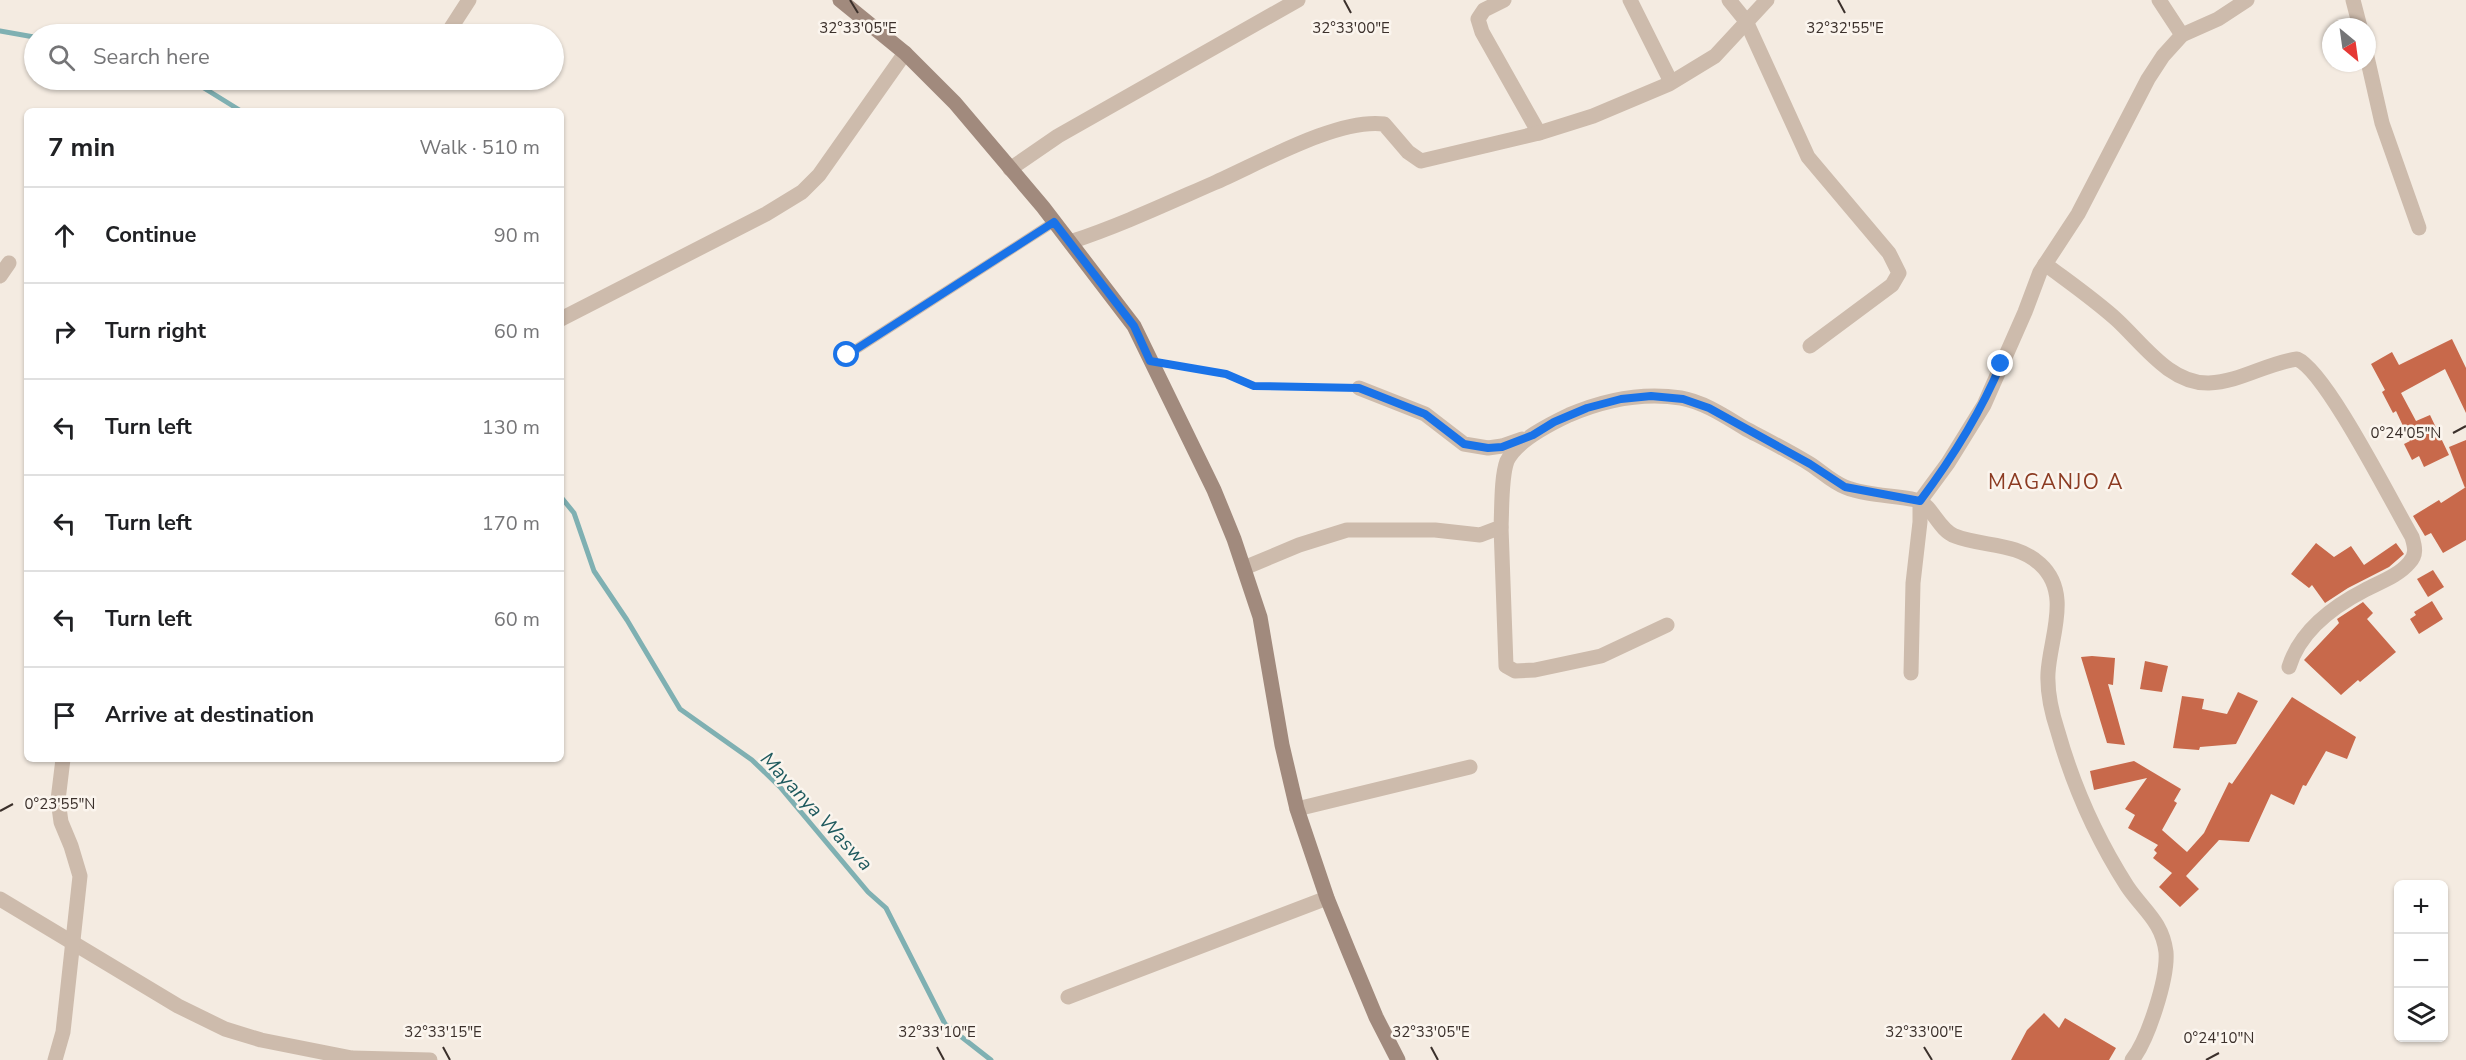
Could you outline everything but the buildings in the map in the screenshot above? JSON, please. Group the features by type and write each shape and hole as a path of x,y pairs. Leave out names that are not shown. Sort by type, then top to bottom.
{"street":[{"path":"453,24 469,0"},
{"path":"840,0 905,53 955,103 1054,222 1134,326 1214,490 1244,568 1260,617 1282,746 1297,809 1327,898 1376,1017 1398,1060"},
{"path":"1010,169 1058,136 1108,106 1298,0"},
{"path":"1504,0 1484,10 1478,19 1482,32 1539,133"},
{"path":"1630,0 1671,82"},
{"path":"1729,0 1746,21 1808,157 1889,253 1899,273 1892,285 1809,346"},
{"path":"1070,242 1104,231 1276,154 1330,132 1358,124 1384,124 1408,152 1421,161 1539,133 1593,116 1671,82 1714,56 1767,0"},
{"path":"2159,0 2182,35"},
{"path":"1911,673 1913,583 1920,501 1948,463 1984,405 2045,264 2078,214 2148,80 2163,56 2182,35 2218,19 2247,0"},
{"path":"2353,0 2358,18"},
{"path":"564,317 766,214 802,192 819,175 905,53"},
{"path":"2370,72 2382,123 2420,228"},
{"path":"2045,264 2116,319 2160,364 2186,379 2207,383 2228,381 2284,361 2297,359 2308,366 2328,389 2412,537 2415,548 2410,563 2397,574 2363,591 2315,625 2294,651 2289,667"},
{"path":"1359,388 1425,414 1464,444 1488,448 1502,447 1533,435"},
{"path":"1667,625 1601,656 1535,670 1515,671 1506,666 1501,527 1506,463 1513,452 1533,435 1554,422 1587,408 1621,399 1651,396 1683,399 1709,408 1810,464 1845,487 1920,501 1944,529 1954,536 2015,549 2039,563 2056,590 2058,609 2048,675 2053,718 2067,762 2093,822 2128,886 2162,930 2166,954 2162,984 2142,1048 2132,1060"},
{"path":"1244,568 1299,545 1347,530 1435,530 1480,535 1501,527"},
{"path":"56,1060 63,1032 71,940 80,876 61,822 58,801 63,762"},
{"path":"1297,809 1470,767"},
{"path":"1068,997 1327,898"},
{"path":"0,899 178,1006 225,1029 261,1040 352,1058 430,1060"}],"lane":[{"path":"847,355 1054,222"}],"path":[{"path":"1150,361 1226,374 1254,386 1359,388"}],"waterway":[{"name":"Mayanya Waswa","path":"0,31 24,35"},
{"name":"Mayanya Waswa","path":"207,90 236,108"},
{"name":"Mayanya Waswa","path":"564,501 574,513 594,571 627,620 680,709 752,760 780,787 868,892 886,908 945,1024 991,1060"}],"district":[{"name":"MAGANJO A","path":"2056,482"}],"route":[{"path":"847,355 1054,222 1134,326 1150,361 1226,374 1254,386 1359,388 1425,414 1448,429 1464,444 1488,448 1502,447 1533,435 1554,422 1587,408 1621,399 1651,396 1683,399 1709,408 1810,464 1845,487 1920,501 1948,463 1984,405 2001,364"}]}
